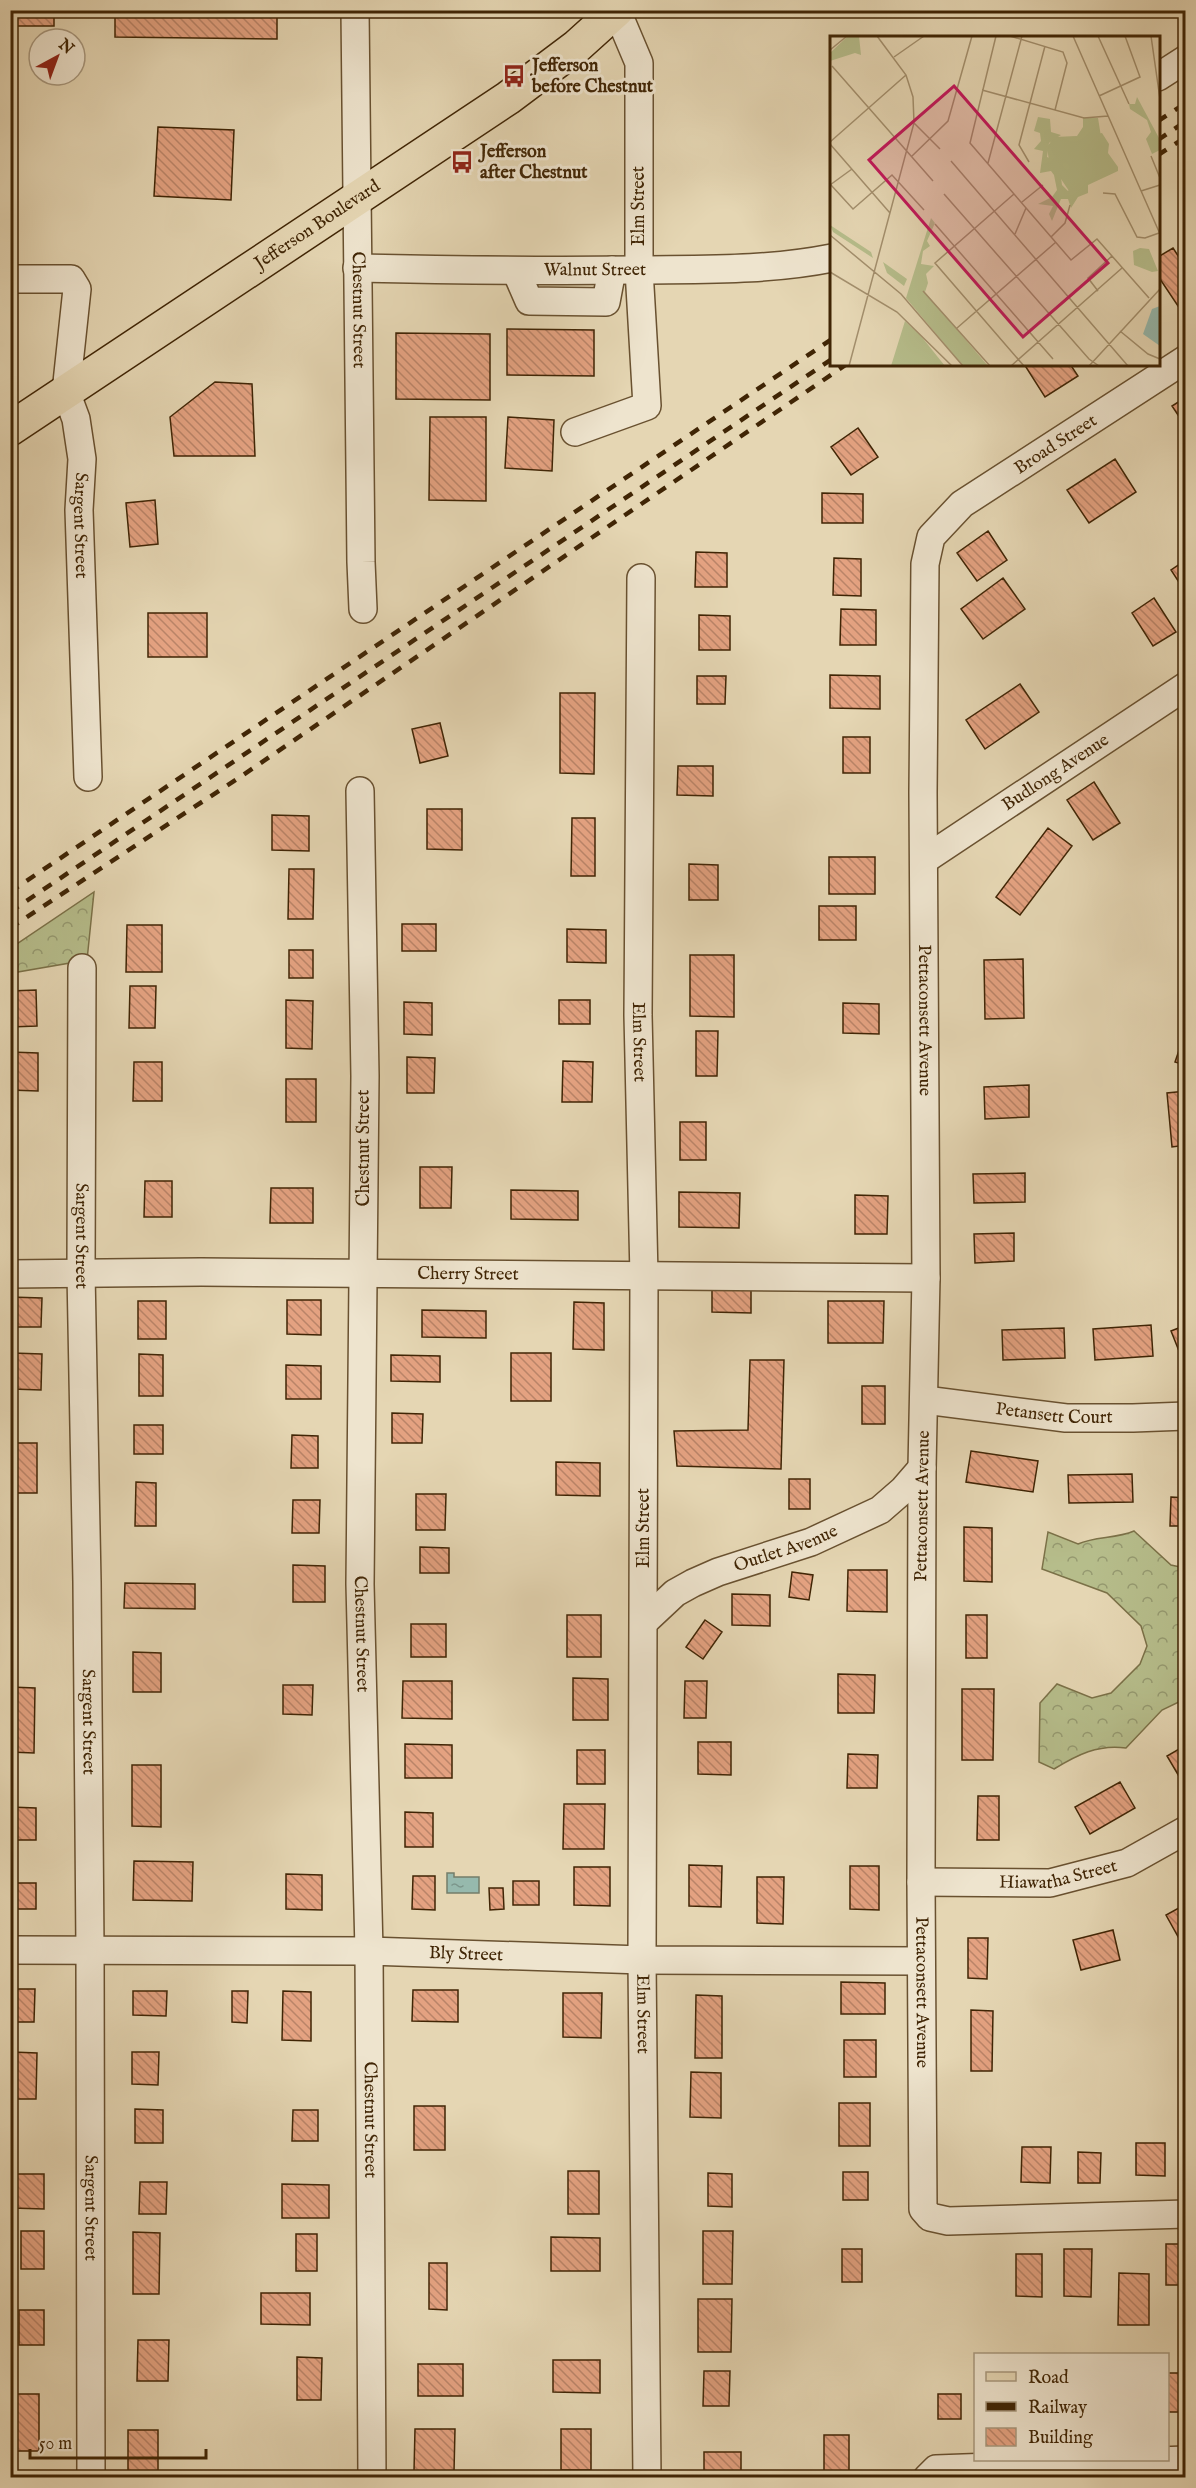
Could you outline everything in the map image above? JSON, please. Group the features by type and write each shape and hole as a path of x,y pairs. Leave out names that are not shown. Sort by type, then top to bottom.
{"main road":[{"name":"Jefferson Boulevard","path":"10,429 508,98 576,47 617,11"}],"street":[{"name":"Chestnut Street","path":"355,10 363,609"},
{"name":"Elm Street","path":"575,432 647,406 641,315 625,270 639,63 617,11"},
{"path":"1160,76 1185,59"},
{"name":"Walnut Street","path":"357,268 709,271 768,267 830,258"},
{"path":"606,302 625,270"},
{"path":"516,271 529,301 606,302 641,315"},
{"name":"Sargent Street","path":"10,279 71,279 77,289 66,392 76,419 82,459 79,510 88,777"},
{"name":"Broad Street","path":"931,537 962,504 1185,359"},
{"name":"Pettaconsett Avenue","path":"931,537 924,575 926,1278 922,1468 923,2209 930,2217 948,2221 1185,2214"},
{"name":"Elm Street","path":"641,578 638,1015 644,1276 642,1960 647,2478"},
{"name":"Budlong Avenue","path":"924,860 1185,686"},
{"name":"Chestnut Street","path":"360,791 365,1076 360,1584 369,1951 372,2478"},
{"name":"Sargent Street","path":"82,968 81,1274 87,1570 91,2478"},
{"name":"Cherry Street","path":"10,1274 201,1272 926,1278"},
{"name":"Petansett Court","path":"925,1400 1066,1418 1185,1416"},
{"name":"Outlet Avenue","path":"644,1622 675,1593 693,1583 718,1572 811,1542 880,1510 903,1490 922,1468"},
{"name":"Hiawatha Street","path":"921,1882 1050,1883 1127,1863 1185,1830"},
{"name":"Bly Street","path":"10,1950 369,1951 642,1960 921,1961"},
{"path":"1169,2461 1185,2460"},
{"path":"927,2478 936,2469 1157,2461"}],"green space":[{"path":"94,892 87,960 18,972 11,978 11,948"},
{"path":"1134,1531 1171,1565 1185,1568 1185,1699 1162,1710 1126,1748 1097,1749 1071,1759 1054,1769 1039,1762 1040,1703 1057,1684 1092,1698 1111,1693 1140,1664 1147,1646 1141,1626 1107,1593 1042,1569 1048,1532 1078,1544"}],"water":[{"path":"447,1873 454,1873 454,1877 479,1877 479,1893 447,1893"}],"building":[{"path":"10,10 54,10 54,26 10,26"},
{"path":"115,10 277,10 277,39 115,37"},
{"path":"158,127 234,130 231,200 154,196"},
{"path":"1173,248 1186,268 1186,301 1178,306 1160,279 1160,256"},
{"path":"507,329 594,330 594,376 507,375"},
{"path":"396,333 490,334 490,400 396,399"},
{"path":"1025,366 1071,366 1078,376 1045,397"},
{"path":"215,382 252,384 255,456 174,456 170,417"},
{"path":"1186,397 1186,427 1172,406"},
{"path":"430,417 486,417 486,501 429,500"},
{"path":"508,417 554,420 552,471 505,468"},
{"path":"858,428 878,457 851,475 831,447"},
{"path":"1115,459 1136,492 1089,523 1067,490"},
{"path":"822,493 863,494 863,523 822,523"},
{"path":"155,500 158,544 130,547 126,503"},
{"path":"988,531 1007,560 977,581 957,553"},
{"path":"696,552 727,553 727,587 695,587"},
{"path":"834,558 861,559 861,596 833,595"},
{"path":"1186,560 1186,593 1171,570"},
{"path":"1003,578 1025,609 983,639 961,609"},
{"path":"1154,598 1176,632 1153,646 1132,613"},
{"path":"841,609 876,610 876,645 840,645"},
{"path":"148,613 207,613 207,657 148,657"},
{"path":"699,615 730,616 730,650 699,650"},
{"path":"830,675 880,676 880,709 830,708"},
{"path":"697,676 726,676 725,704 697,704"},
{"path":"1020,684 1039,712 985,749 966,720"},
{"path":"560,693 595,693 594,774 560,773"},
{"path":"440,723 448,756 420,763 412,729"},
{"path":"843,737 870,737 870,773 843,773"},
{"path":"678,766 713,766 713,796 677,795"},
{"path":"1094,782 1120,823 1093,840 1067,800"},
{"path":"427,809 462,809 462,850 427,849"},
{"path":"272,815 309,816 309,851 272,850"},
{"path":"572,818 595,818 595,876 571,876"},
{"path":"1048,828 1072,846 1020,915 996,897"},
{"path":"829,857 875,857 875,894 829,894"},
{"path":"689,864 718,865 718,900 689,900"},
{"path":"289,869 314,869 313,919 288,919"},
{"path":"819,906 856,906 856,940 819,940"},
{"path":"402,924 436,924 436,951 402,951"},
{"path":"127,925 162,925 162,972 126,972"},
{"path":"567,929 606,930 606,963 567,962"},
{"path":"289,950 313,950 313,978 289,978"},
{"path":"690,955 734,955 734,1017 690,1016"},
{"path":"1023,959 1024,1018 985,1019 984,960"},
{"path":"130,986 156,986 155,1028 129,1028"},
{"path":"36,990 37,1026 10,1027 10,991"},
{"path":"286,1000 313,1001 312,1049 286,1048"},
{"path":"559,1000 590,1000 590,1024 559,1024"},
{"path":"404,1002 432,1003 432,1035 404,1034"},
{"path":"843,1003 879,1004 879,1034 843,1033"},
{"path":"1186,1030 1186,1065 1175,1062"},
{"path":"696,1031 718,1031 717,1076 696,1076"},
{"path":"10,1052 38,1053 38,1091 10,1090"},
{"path":"407,1057 435,1058 434,1093 407,1093"},
{"path":"563,1061 593,1062 592,1102 562,1102"},
{"path":"134,1062 162,1062 162,1101 133,1101"},
{"path":"286,1079 316,1079 316,1122 286,1122"},
{"path":"1029,1085 1029,1117 985,1119 984,1087"},
{"path":"1186,1091 1186,1145 1172,1147 1167,1093"},
{"path":"680,1122 706,1122 706,1160 680,1160"},
{"path":"420,1167 452,1167 451,1208 420,1208"},
{"path":"1025,1173 1025,1202 974,1203 973,1174"},
{"path":"145,1181 172,1181 172,1217 144,1217"},
{"path":"271,1188 313,1188 313,1223 270,1223"},
{"path":"511,1190 578,1191 578,1220 511,1219"},
{"path":"679,1192 740,1193 739,1228 679,1227"},
{"path":"855,1195 888,1196 887,1234 855,1234"},
{"path":"1014,1233 1014,1261 975,1263 974,1234"},
{"path":"712,1287 751,1287 751,1313 712,1312"},
{"path":"10,1297 42,1298 41,1327 10,1327"},
{"path":"287,1300 321,1300 321,1335 287,1334"},
{"path":"138,1301 166,1301 166,1339 138,1339"},
{"path":"828,1301 884,1301 883,1343 828,1343"},
{"path":"574,1302 604,1303 604,1350 573,1349"},
{"path":"422,1310 486,1311 486,1338 422,1337"},
{"path":"1151,1325 1153,1356 1095,1360 1093,1329"},
{"path":"1186,1325 1186,1354 1181,1356 1171,1331"},
{"path":"1064,1328 1065,1358 1003,1360 1002,1330"},
{"path":"12,1353 42,1354 41,1390 12,1389"},
{"path":"511,1353 551,1353 551,1401 511,1401"},
{"path":"139,1354 163,1355 163,1396 139,1396"},
{"path":"391,1355 440,1356 440,1382 391,1381"},
{"path":"750,1360 784,1360 781,1469 677,1466 674,1431 748,1430"},
{"path":"286,1365 321,1366 321,1399 286,1399"},
{"path":"862,1386 885,1386 885,1424 862,1424"},
{"path":"392,1413 423,1414 422,1443 392,1443"},
{"path":"134,1425 163,1425 163,1454 134,1454"},
{"path":"292,1435 318,1436 318,1468 291,1468"},
{"path":"10,1443 37,1443 37,1493 10,1493"},
{"path":"971,1451 1038,1461 1033,1492 966,1482"},
{"path":"556,1462 600,1463 600,1496 556,1495"},
{"path":"1132,1474 1133,1502 1069,1503 1068,1475"},
{"path":"789,1479 810,1479 810,1509 789,1509"},
{"path":"136,1482 156,1483 156,1526 135,1526"},
{"path":"416,1494 446,1494 445,1530 416,1530"},
{"path":"1171,1497 1186,1498 1186,1526 1170,1526"},
{"path":"293,1500 320,1500 319,1533 292,1533"},
{"path":"964,1527 992,1528 992,1582 964,1581"},
{"path":"420,1547 449,1548 449,1573 420,1573"},
{"path":"10,1561 15,1561 14,1613 10,1613"},
{"path":"293,1565 325,1566 325,1602 293,1602"},
{"path":"848,1570 887,1570 887,1612 847,1611"},
{"path":"792,1572 813,1575 809,1600 789,1597"},
{"path":"125,1583 195,1584 195,1609 124,1608"},
{"path":"732,1594 770,1595 770,1626 732,1625"},
{"path":"567,1615 601,1615 601,1657 567,1657"},
{"path":"966,1615 987,1615 987,1658 966,1658"},
{"path":"705,1620 722,1632 703,1659 686,1647"},
{"path":"411,1624 446,1624 446,1657 411,1657"},
{"path":"133,1652 161,1653 161,1692 133,1692"},
{"path":"838,1674 875,1675 874,1713 838,1713"},
{"path":"573,1678 608,1679 608,1720 573,1720"},
{"path":"403,1681 452,1681 452,1719 402,1718"},
{"path":"685,1681 707,1681 706,1718 684,1718"},
{"path":"283,1685 313,1685 312,1715 283,1714"},
{"path":"10,1687 35,1688 34,1753 10,1752"},
{"path":"962,1689 994,1689 993,1760 962,1760"},
{"path":"698,1742 731,1742 731,1775 698,1774"},
{"path":"405,1744 452,1745 452,1778 405,1778"},
{"path":"1186,1745 1186,1775 1180,1778 1167,1756"},
{"path":"577,1750 605,1750 605,1784 577,1784"},
{"path":"848,1754 878,1755 877,1788 847,1788"},
{"path":"132,1765 161,1765 161,1827 132,1826"},
{"path":"1120,1782 1135,1808 1090,1834 1075,1807"},
{"path":"978,1796 999,1796 999,1840 977,1840"},
{"path":"564,1804 605,1804 604,1849 563,1849"},
{"path":"10,1807 36,1808 36,1840 10,1840"},
{"path":"405,1812 433,1813 433,1847 405,1847"},
{"path":"134,1861 193,1862 192,1901 133,1900"},
{"path":"689,1865 722,1866 721,1907 689,1906"},
{"path":"850,1866 879,1866 879,1910 850,1909"},
{"path":"574,1867 610,1867 610,1906 574,1905"},
{"path":"286,1874 322,1875 322,1910 286,1909"},
{"path":"413,1876 435,1876 435,1910 412,1909"},
{"path":"757,1877 784,1877 783,1924 757,1923"},
{"path":"513,1881 539,1881 539,1905 513,1905"},
{"path":"10,1883 36,1883 36,1909 10,1909"},
{"path":"489,1888 503,1888 504,1909 490,1910"},
{"path":"1186,1904 1186,1939 1181,1942 1166,1915"},
{"path":"1113,1930 1120,1960 1081,1970 1073,1940"},
{"path":"968,1938 988,1938 987,1979 968,1978"},
{"path":"841,1982 885,1983 885,2014 841,2014"},
{"path":"10,1989 35,1989 34,2022 10,2022"},
{"path":"413,1990 458,1990 458,2022 412,2021"},
{"path":"133,1991 167,1991 166,2016 133,2015"},
{"path":"232,1991 248,1991 247,2023 232,2022"},
{"path":"283,1991 311,1992 311,2041 282,2040"},
{"path":"563,1993 602,1993 601,2038 563,2037"},
{"path":"696,1995 722,1996 722,2058 695,2058"},
{"path":"971,2010 993,2011 992,2071 971,2071"},
{"path":"844,2040 876,2040 876,2077 844,2077"},
{"path":"12,2052 37,2053 36,2099 12,2099"},
{"path":"132,2052 159,2052 158,2085 132,2084"},
{"path":"691,2072 721,2073 721,2118 690,2117"},
{"path":"839,2103 870,2103 870,2146 839,2146"},
{"path":"414,2106 445,2106 445,2150 414,2150"},
{"path":"135,2109 163,2110 163,2143 135,2143"},
{"path":"293,2110 318,2110 318,2141 292,2141"},
{"path":"1136,2143 1165,2143 1165,2176 1136,2175"},
{"path":"1022,2147 1051,2147 1050,2183 1021,2182"},
{"path":"1078,2152 1101,2153 1100,2183 1078,2183"},
{"path":"568,2171 599,2171 599,2214 568,2214"},
{"path":"843,2172 868,2172 868,2200 843,2200"},
{"path":"708,2173 732,2174 732,2207 708,2206"},
{"path":"12,2174 44,2174 44,2209 12,2208"},
{"path":"140,2182 167,2182 166,2214 139,2214"},
{"path":"282,2184 329,2185 329,2218 282,2218"},
{"path":"21,2231 44,2231 44,2269 21,2269"},
{"path":"703,2231 733,2231 732,2284 703,2284"},
{"path":"133,2232 160,2233 159,2294 133,2294"},
{"path":"296,2234 317,2234 317,2271 296,2271"},
{"path":"551,2237 600,2238 600,2271 551,2271"},
{"path":"1166,2244 1186,2244 1186,2285 1166,2285"},
{"path":"842,2249 862,2249 862,2282 842,2282"},
{"path":"1064,2249 1092,2249 1091,2297 1064,2296"},
{"path":"1016,2254 1042,2254 1042,2297 1016,2296"},
{"path":"429,2263 447,2263 447,2310 429,2309"},
{"path":"1119,2273 1149,2274 1149,2325 1118,2325"},
{"path":"261,2293 310,2293 310,2325 261,2324"},
{"path":"698,2299 732,2299 731,2352 698,2352"},
{"path":"19,2310 44,2310 44,2345 19,2345"},
{"path":"138,2340 169,2340 168,2381 137,2381"},
{"path":"297,2357 322,2358 321,2400 297,2400"},
{"path":"553,2360 600,2360 600,2393 553,2392"},
{"path":"418,2364 463,2364 463,2396 418,2396"},
{"path":"704,2371 730,2371 729,2406 703,2406"},
{"path":"1169,2373 1186,2373 1186,2412 1169,2412"},
{"path":"10,2394 39,2394 39,2451 10,2451"},
{"path":"938,2394 961,2394 961,2419 938,2419"},
{"path":"415,2429 455,2429 454,2472 414,2471"},
{"path":"561,2429 591,2429 591,2470 561,2470"},
{"path":"128,2430 158,2430 158,2478 128,2478"},
{"path":"824,2435 849,2435 849,2478 824,2478"},
{"path":"704,2452 741,2452 741,2478 704,2478"}],"railway":[{"path":"1160,120 1186,103"},
{"path":"1160,139 1186,121"},
{"path":"1160,154 1186,137"},
{"path":"10,892 830,340"},
{"path":"10,912 830,360"},
{"path":"10,928 243,775 844,366"}],"place":[{"name":"Jefferson before Chestnut","path":"514,76"},
{"name":"Jefferson after Chestnut","path":"462,162"}]}
